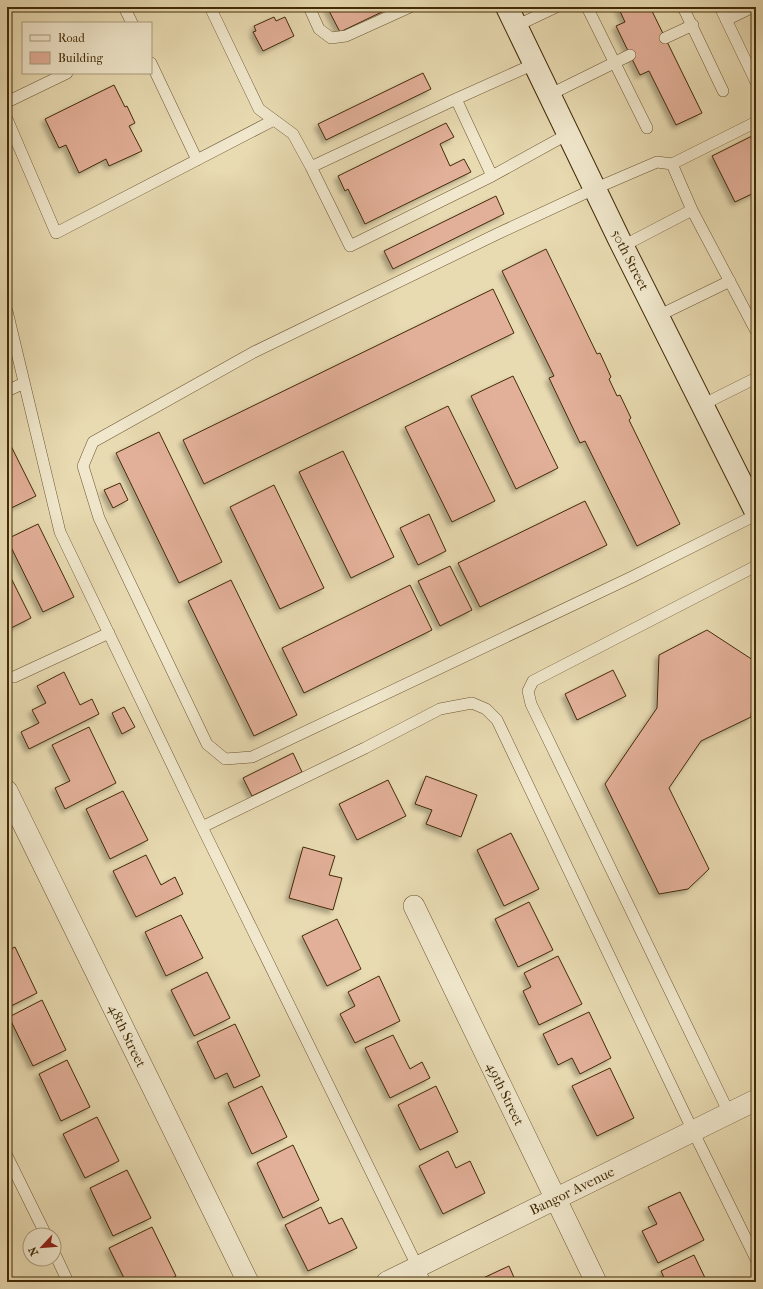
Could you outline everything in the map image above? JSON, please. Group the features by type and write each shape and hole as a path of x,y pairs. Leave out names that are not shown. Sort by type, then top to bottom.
{"main road":[{"name":"50th Street","path":"511,16 594,189 702,405 754,505"}],"street":[{"name":"48th Street","path":"7,791 248,1282"},
{"name":"49th Street","path":"414,906 596,1282"},
{"name":"Bangor Avenue","path":"387,1282 421,1275 555,1199 756,1100"}],"lane":[{"path":"124,7 132,22"},
{"path":"210,7 259,108 293,134 350,246 492,176 568,134"},
{"path":"309,7 319,29 331,38 346,36 410,7"},
{"path":"511,16 556,7"},
{"path":"587,7 647,128"},
{"path":"683,7 723,91"},
{"path":"720,7 755,79"},
{"path":"726,20 753,7"},
{"path":"665,38 692,25"},
{"path":"549,94 630,55"},
{"path":"311,167 534,64"},
{"path":"152,65 197,160"},
{"path":"7,102 65,74"},
{"path":"456,99 492,176"},
{"path":"7,119 56,233 274,120"},
{"path":"754,505 688,549 632,577 252,757 225,759 207,744 99,518 82,466 93,442 254,352 594,189 657,162 672,164 756,122"},
{"path":"672,164 692,210 756,331"},
{"path":"623,246 692,210"},
{"path":"658,316 730,281"},
{"path":"7,311 60,532 421,1275"},
{"path":"702,405 756,378"},
{"path":"7,391 24,383"},
{"path":"729,1113 531,704 528,691 533,681 756,566"},
{"path":"7,677 14,677 109,633"},
{"path":"202,827 440,710 472,703 486,709 497,720 693,1131 756,1259"},
{"path":"7,1156 42,1227"},
{"path":"61,1267 68,1282"}],"building":[{"path":"327,7 387,7 388,9 340,32"},
{"path":"618,7 650,7 702,113 676,125 649,71 640,75 630,55 616,26 625,22"},
{"path":"274,17 276,21 285,17 294,36 263,51 253,32 256,31 254,26"},
{"path":"423,73 431,89 326,140 318,124"},
{"path":"114,85 125,107 127,106 135,123 129,126 142,151 109,166 106,159 79,173 66,145 59,148 45,119"},
{"path":"446,123 454,137 440,144 450,166 464,159 471,172 365,224 348,189 345,191 338,176"},
{"path":"756,134 756,192 735,202 712,156"},
{"path":"496,196 504,214 393,269 384,251"},
{"path":"546,249 597,354 600,353 611,377 609,379 617,396 620,395 631,418 629,420 680,524 637,546 585,441 580,443 549,378 554,376 502,271"},
{"path":"493,289 514,333 204,484 183,440"},
{"path":"513,376 558,468 516,489 471,396"},
{"path":"448,406 495,501 452,522 405,427"},
{"path":"159,432 222,562 179,583 116,453"},
{"path":"7,438 36,496 7,510"},
{"path":"343,451 394,557 351,578 299,472"},
{"path":"120,483 128,500 113,508 104,490"},
{"path":"274,485 324,588 280,609 230,507"},
{"path":"585,501 607,545 480,607 458,563"},
{"path":"429,514 446,551 418,565 400,528"},
{"path":"38,524 74,597 43,612 7,539"},
{"path":"450,566 472,610 440,626 418,581"},
{"path":"7,570 31,618 7,630"},
{"path":"231,580 297,715 254,736 188,601"},
{"path":"410,585 432,630 304,693 282,648"},
{"path":"707,630 756,662 751,717 701,741 669,788 709,869 688,889 659,894 605,784 657,708 659,655"},
{"path":"613,670 626,696 577,720 565,694"},
{"path":"64,672 80,705 92,699 99,714 29,749 21,732 39,723 32,710 46,703 37,686"},
{"path":"124,707 135,727 122,734 112,713"},
{"path":"89,727 116,783 65,809 55,788 70,781 52,745"},
{"path":"293,753 302,772 252,796 243,778"},
{"path":"426,776 477,795 461,837 426,824 432,810 415,804"},
{"path":"388,780 406,816 357,840 339,804"},
{"path":"123,791 148,840 110,859 86,809"},
{"path":"511,833 539,889 504,906 477,850"},
{"path":"303,847 335,856 329,875 342,878 333,910 289,898"},
{"path":"146,855 161,885 175,877 183,894 136,917 113,871"},
{"path":"529,902 553,950 518,967 495,919"},
{"path":"181,915 203,958 166,976 145,932"},
{"path":"337,919 361,969 327,986 302,936"},
{"path":"15,947 37,993 7,1008 7,951"},
{"path":"558,956 582,1004 539,1025 523,991 531,987 524,973"},
{"path":"207,972 230,1018 194,1036 171,990"},
{"path":"379,976 400,1021 355,1043 340,1014 355,1006 348,992"},
{"path":"42,1000 66,1050 33,1066 9,1017"},
{"path":"589,1012 611,1058 580,1074 572,1058 558,1065 543,1034"},
{"path":"235,1024 260,1076 234,1088 227,1073 215,1079 197,1042"},
{"path":"393,1035 410,1069 422,1062 430,1078 390,1098 365,1048"},
{"path":"67,1060 90,1107 61,1121 39,1074"},
{"path":"610,1068 634,1118 597,1136 572,1086"},
{"path":"262,1086 287,1137 252,1154 228,1103"},
{"path":"436,1086 458,1132 420,1150 398,1105"},
{"path":"97,1117 119,1161 85,1178 63,1134"},
{"path":"293,1145 319,1200 283,1218 257,1163"},
{"path":"448,1151 456,1168 470,1161 485,1193 443,1214 419,1166"},
{"path":"127,1170 151,1218 113,1236 90,1188"},
{"path":"680,1192 704,1240 658,1263 642,1231 657,1224 648,1207"},
{"path":"321,1207 329,1224 342,1218 357,1248 308,1271 285,1225"},
{"path":"152,1227 176,1276 164,1282 126,1282 109,1248"},
{"path":"694,1255 707,1282 666,1282 661,1271"},
{"path":"509,1266 516,1282 480,1282 479,1280"}]}
